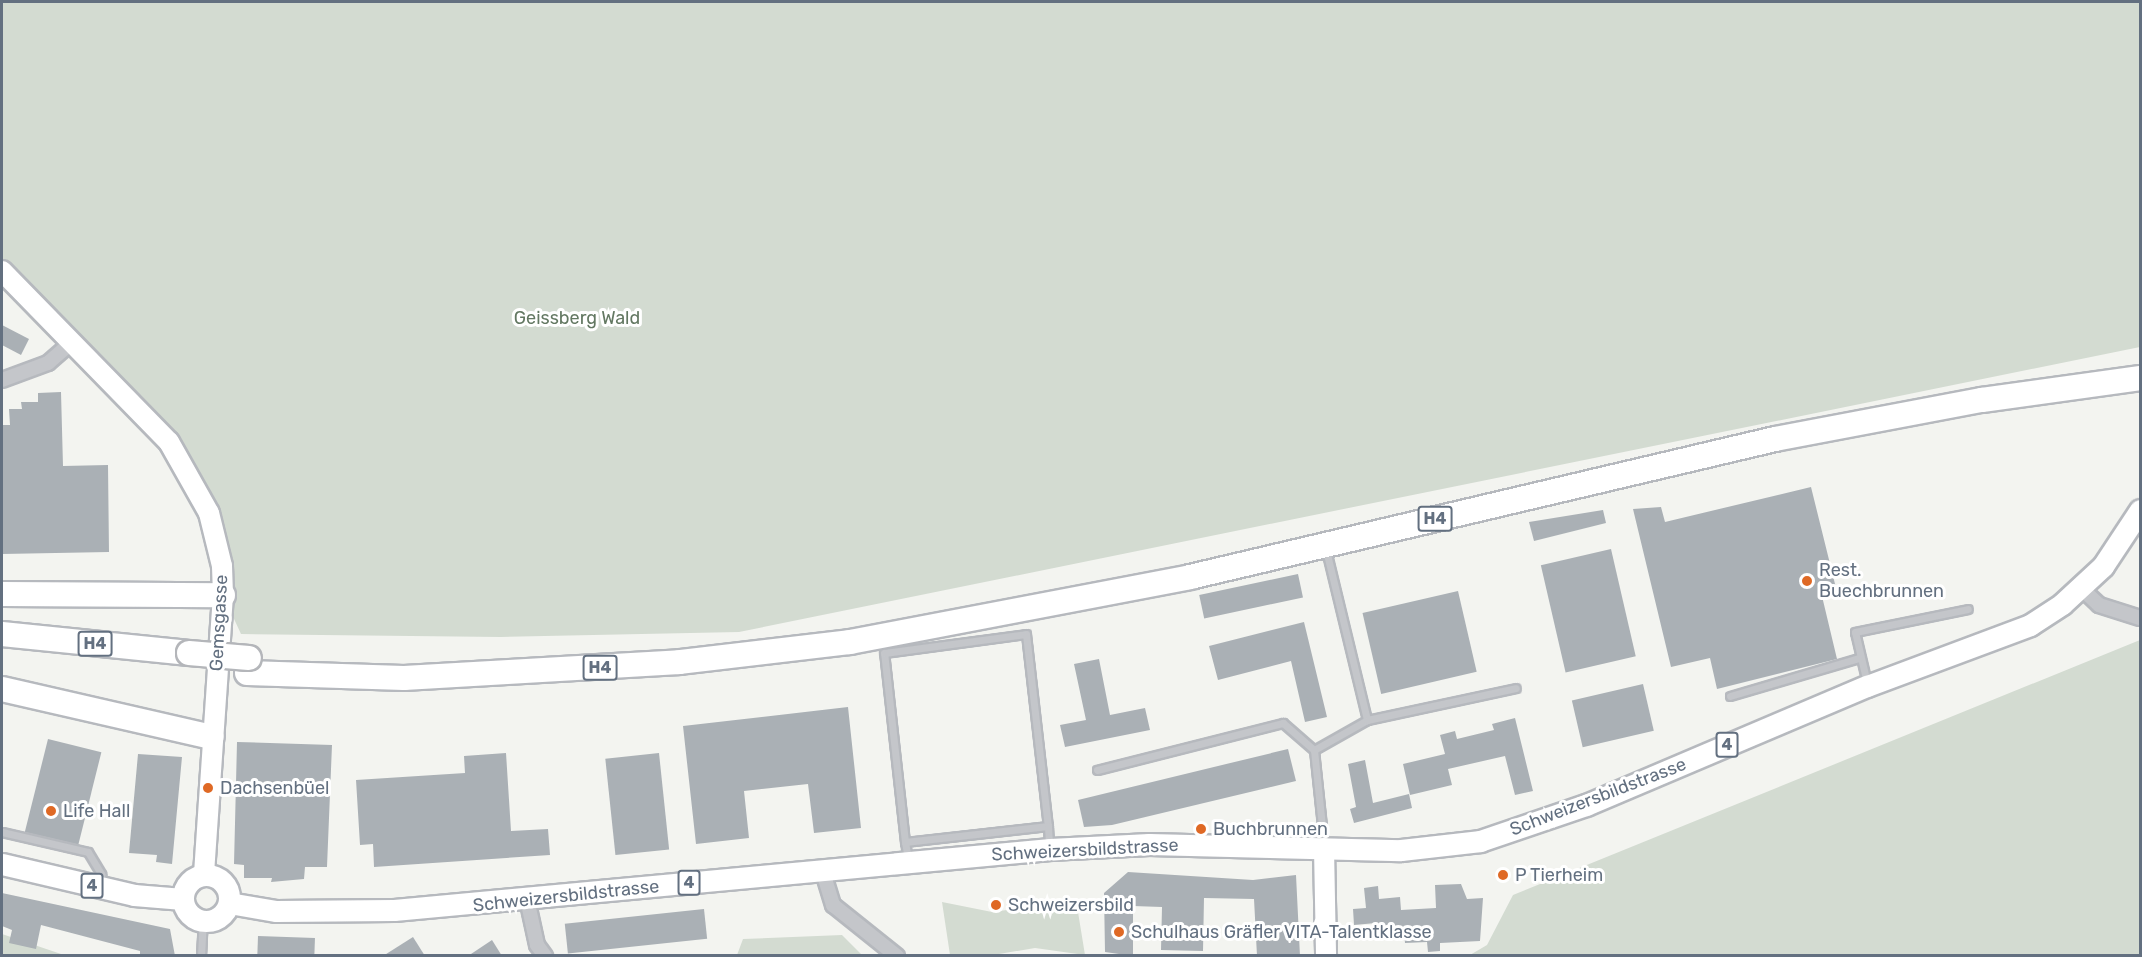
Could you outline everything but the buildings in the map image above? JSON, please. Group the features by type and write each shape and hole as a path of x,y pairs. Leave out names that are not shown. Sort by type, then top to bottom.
{"highway":[{"name":"H4","path":"2,649 404,678 680,663 850,642 1070,603 1775,439 1982,400 2140,378"},
{"path":"2,594 223,595"},
{"name":"H4","path":"2,634 189,661"},
{"path":"2,689 212,737"}],"main road":[{"name":"Schweizersbildstrasse","path":"229,903 315,913 527,899 822,869 907,851 1050,849 1149,844 1401,850 1480,841 1519,829 1868,686 2030,625 2081,588 2125,538 2140,510"},
{"name":"4","path":"2,864 95,886 183,899"},
{"path":"204,875 224,883 229,903 219,917 203,921 187,911 183,899 187,886 204,875"}],"street":[{"name":"Gemsgasse","path":"2,271 183,461 217,539 223,595 204,875"},
{"path":"2,380 48,363 71,343"},
{"path":"2081,588 2099,605 2140,618"},
{"path":"1324,848 1326,956"},
{"path":"822,869 833,905 897,956"},
{"path":"527,899 537,945 545,956"}],"lane":[{"path":"1324,545 1367,720"},
{"path":"1868,686 1859,658 1855,632 1968,609"},
{"path":"1048,826 907,851 884,654 1026,634 1048,826 1050,849"},
{"path":"1730,696 1859,658"},
{"path":"1314,750 1367,720 1516,688"},
{"path":"1097,770 1283,723 1314,750 1324,848"},
{"path":"2,832 88,852 101,874 95,886"},
{"path":"201,956 203,921"}],"green space":[{"name":"Geissberg Wald","path":"2,2 2140,2 2140,347 739,632 501,637 241,634 223,595 196,485 2,271"},
{"path":"2140,640 2140,955 1470,955 1487,945 1513,895"},
{"path":"942,902 992,912 1022,908 1078,912 1085,955 1035,948 993,955 950,955"},
{"path":"2,934 64,955 2,955"},
{"path":"842,935 862,955 737,955 743,939"}],"place":[{"name":"Rest. Buechbrunnen","path":"1807,581"},
{"name":"Dachsenbüel","path":"208,788"},
{"name":"Life Hall","path":"51,811"},
{"name":"Buchbrunnen","path":"1201,829"},
{"name":"P Tierheim","path":"1503,875"},
{"name":"Schweizersbild","path":"996,905"},
{"name":"Schulhaus Gräfler VITA-Talentklasse","path":"1119,932"}]}
